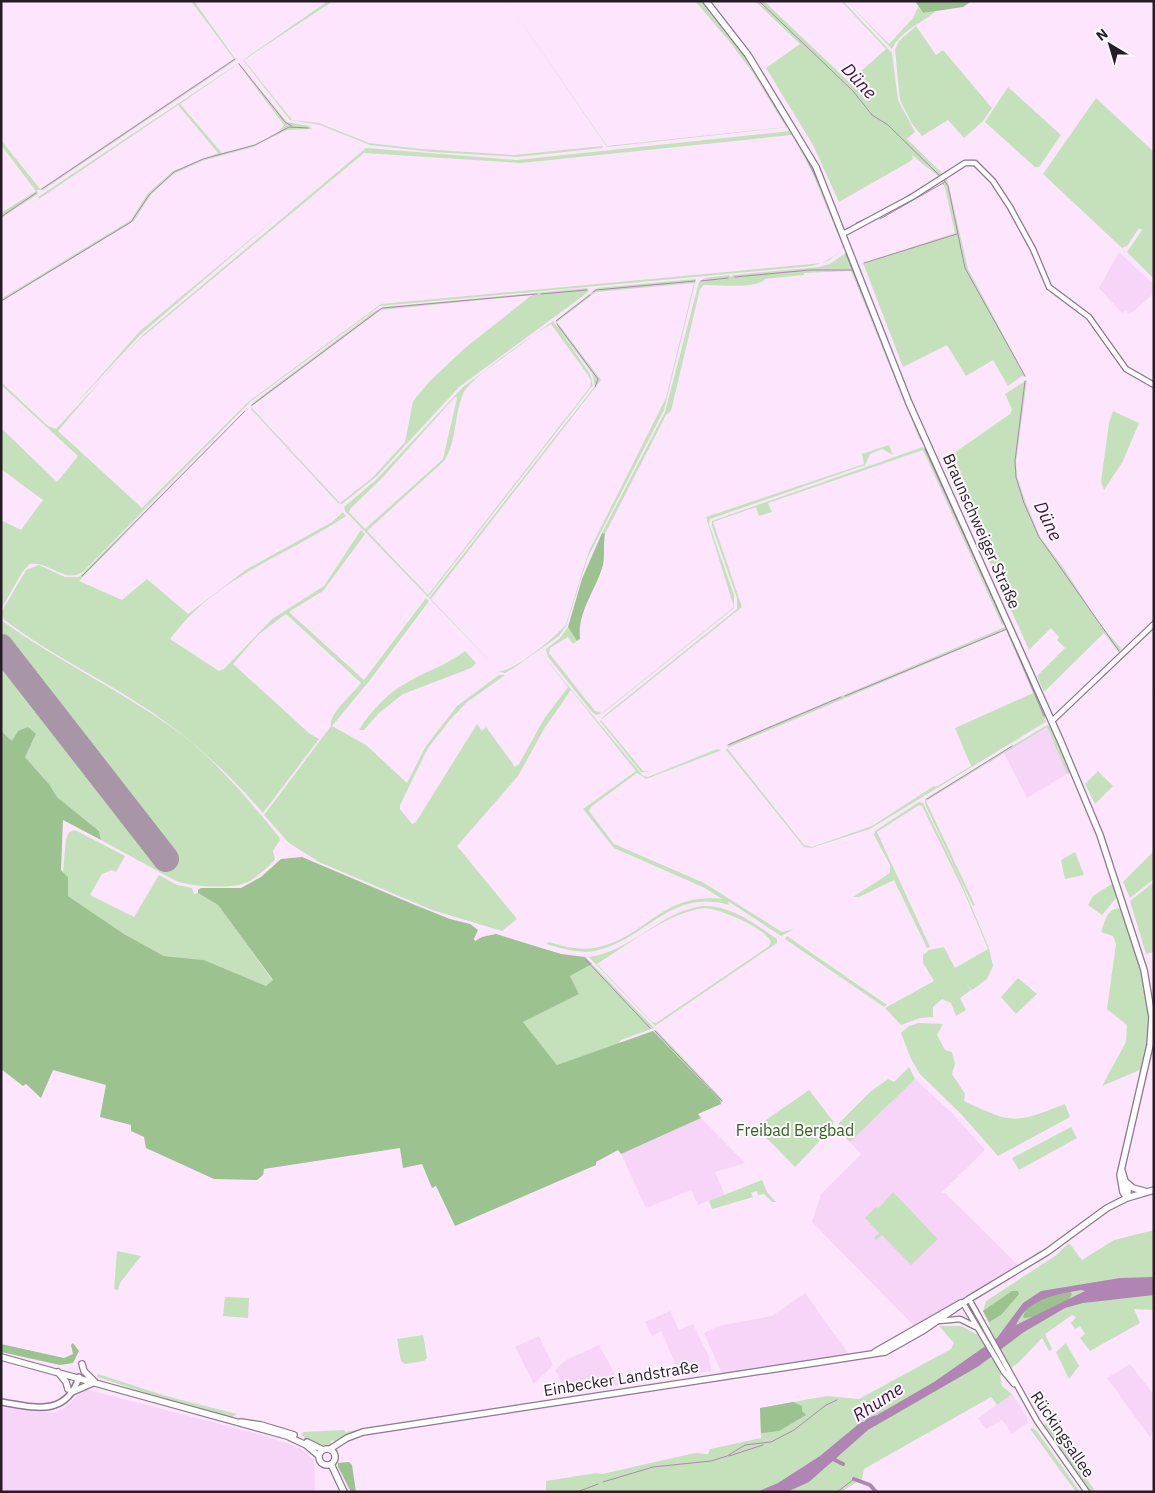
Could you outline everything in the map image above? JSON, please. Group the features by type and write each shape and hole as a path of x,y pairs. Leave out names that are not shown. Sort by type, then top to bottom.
{"main road":[{"name":"Braunschweiger Straße","path":"706,1 748,55 799,136 816,168 909,403 1052,721 1100,835 1148,988 1152,1017 1151,1034 1121,1168"},
{"path":"1121,1168 1125,1180 1127,1198"},
{"path":"1121,1168 1120,1179 1127,1198"},
{"path":"1125,1180 1133,1188 1146,1192"},
{"name":"Einbecker Landstraße","path":"330,1449 351,1436 372,1432 875,1352 880,1353 892,1349 939,1321 966,1301 1060,1243 1100,1212 1127,1198 1154,1190"},
{"name":"Einbecker Landstraße","path":"875,1352 966,1301"},
{"path":"1,1357 76,1376 294,1439 319,1456 323,1464 331,1464"},
{"path":"82,1364 84,1371 95,1382"},
{"path":"58,1372 70,1391"},
{"path":"1,1402 46,1408 56,1405 70,1391 76,1376"},
{"path":"70,1391 95,1382"},
{"path":"238,1422 248,1422 288,1432 323,1450 330,1449 335,1455 331,1464 344,1492"},
{"name":"Einbecker Landstraße","path":"335,1455 350,1439 372,1432"},
{"path":"319,1456 323,1450"}],"street":[{"path":"843,234 969,161 984,170 1002,194 1024,230 1049,287 1092,319 1126,369 1154,385"},
{"path":"1052,721 1154,624"},
{"name":"Rückingsallee","path":"966,1301 986,1328 1010,1369 1018,1389"},
{"name":"Rückingsallee","path":"966,1301 980,1331 1004,1372 1018,1389 1037,1421 1087,1492"},
{"path":"939,1321 960,1319 974,1325 980,1331"}],"shaded area":[{"path":"1119,252 1154,285 1154,293 1129,315 1126,310 1122,313 1099,288"},
{"path":"1047,727 1067,774 1027,798 1004,753"},
{"path":"915,1079 953,1114 985,1150 941,1193 945,1193 1018,1265 916,1328 812,1222 821,1194 861,1154 850,1142"},
{"path":"701,1118 745,1163 715,1172 725,1195 698,1205 691,1190 646,1208 621,1154"},
{"path":"1154,1277 1154,1295 1083,1303 1065,1308 1024,1332 979,1366 868,1430 809,1482 787,1492 757,1492 778,1483 820,1456 867,1418 877,1415 934,1382 997,1338 1023,1303 1041,1291 1120,1278","holes":["1081,1290 1085,1291 1016,1325 1028,1309 1043,1299"]},
{"path":"805,1293 850,1356 723,1376 704,1333 718,1326 772,1316"},
{"path":"670,1311 679,1330 693,1324 709,1357 711,1371 681,1376 661,1331 652,1336 645,1322"},
{"path":"539,1336 553,1365 534,1384 515,1347"},
{"path":"599,1345 621,1385 567,1394 555,1370 566,1360"},
{"path":"1130,1364 1154,1395 1154,1431 1150,1437 1107,1378"},
{"path":"85,1389 269,1437 300,1448 314,1460 315,1492 1,1492 1,1407 54,1413 64,1408"},
{"path":"1012,1394 1027,1418 1027,1423 1012,1434 1002,1420 986,1429 978,1418"}],"green space":[{"path":"191,1 194,1 236,60 43,190 37,190 38,194 1,218 1,213 36,191 1,145 1,140 40,189 234,59"},
{"path":"328,1 333,1 244,60 292,120 319,123 369,143 421,149 514,155 603,146 602,148 517,157 432,152 370,145 320,125 290,120 243,60"},
{"path":"507,1 607,146 786,127 753,73 695,1 704,1 746,56 789,127 607,147"},
{"path":"755,1 764,1 849,82 886,49 841,1 843,1 892,53 898,100 915,132 907,139 944,175 940,178 912,155 913,159 909,162 839,202 813,145 766,68 800,44"},
{"path":"846,1 889,44 913,18 918,7 923,13 936,11 906,32 892,49"},
{"path":"915,1 972,1 963,7 923,13"},
{"path":"916,26 936,55 943,50 992,108 983,121 964,138 948,120 922,136 912,124 900,100 895,50 899,41"},
{"path":"239,63 287,122 309,126 312,129 287,130 253,147 205,160 175,173 152,193 134,221 1,302 1,299 131,220 148,193 173,171 218,153 178,105 39,199 38,197","holes":["238,64 284,125 279,131 264,140 247,147 222,153 180,104"]},
{"path":"1008,87 1061,135 1039,167 1035,167 985,122"},
{"path":"1096,98 1154,152 1154,279 1127,252 1142,230 1139,228 1127,246 1122,248 1043,174"},
{"path":"791,131 794,132 814,168 845,246 839,252 843,247 812,172 792,135 521,163 364,153 139,340 124,355 143,335 366,148 517,160"},
{"path":"947,178 968,269 1026,377 1022,376 1008,386 993,360 966,376 947,345 903,367 863,263 955,233 942,182"},
{"path":"276,218 140,335 74,406 140,331"},
{"path":"847,252 923,443 919,438 851,271 804,273 804,275 765,279 745,285 704,285 700,289 671,411 666,415 605,534 602,533 665,412 699,282 705,278 729,275 731,277 733,275 819,267 830,264"},
{"path":"821,263 812,266 380,306 250,402 84,571 77,575 70,575 37,564 30,564 23,571 1,609 1,520 21,530 43,500 1,469 1,428 57,482 78,456 1,385 1,382 48,426 56,429 103,378 58,431 142,508 248,402 381,304"},
{"path":"696,279 664,410 588,557 566,626 559,636 515,667 505,673 500,672 534,653 566,624 589,551 666,398 694,283 596,292 557,322 601,380 431,599 496,668 429,598 595,386 592,373 557,327 556,320 597,288"},
{"path":"587,288 589,291 459,387 377,476 342,504 338,503 251,409 251,407 251,405 375,311 384,307","holes":["532,295 465,348 430,381 413,401 405,442 372,478 340,503 251,407 381,310"]},
{"path":"553,321 590,374 593,385 428,597 345,511 344,507 377,479 463,387 485,371 477,377 463,394 451,445 444,461 367,531 428,595 590,387 591,381 588,375 551,324 533,335","holes":["455,397 457,398 443,459 365,529 349,512 351,508 382,478"]},
{"path":"1027,380 1016,462 1017,477 1026,503 1040,537 1063,567 1102,627 1121,648 1119,653 1104,633 1044,692 1037,676 1065,648 1057,640 1059,637 1051,628 1029,650 944,460 1010,414 1012,409 1005,394"},
{"path":"247,409 79,581 122,600 147,579 188,614 247,569 332,522 343,512 346,516 230,583 189,617 170,639 219,671 224,669 272,619 324,586 361,530 365,534 323,591 290,611 290,613 364,680 426,598 429,601 370,680 332,726 366,745 407,783 426,746 457,706 499,675 505,675 466,703 428,748 400,805 400,809 412,824 416,822 477,724 482,731 486,727 515,767 519,764 544,719 568,687 540,652 643,776 648,777 717,749 722,750 646,779 637,773 592,806 589,811 614,844 704,883 782,932 794,929 781,936 728,901 729,905 708,902 690,903 674,909 629,937 595,951 577,951 546,944 549,942 567,947 599,947 630,934 669,908 684,902 701,899 722,899 705,888 614,848 583,809 636,771 571,690 544,729 518,776 457,846 517,919 502,931 432,910 319,862 289,843 264,815 331,726 334,715 361,683 286,614 259,634 233,664 310,734 319,739 263,813 218,766 169,725 133,700 67,661 3,619 2,611 26,570 39,565 65,577 79,577"},
{"path":"1113,411 1139,423 1123,461 1104,490 1101,482 1109,423"},
{"path":"889,445 893,455 882,449 870,454 865,465 710,519 709,524 734,595 734,607 706,517 864,464 862,454"},
{"path":"923,447 927,449 1006,624 1002,625 923,450 768,503 772,512 759,516 756,507 713,522 742,607 601,720 643,771 651,772 641,772 600,721 605,715 737,609 737,598 712,526 712,521"},
{"path":"602,533 605,534 603,565 584,610 581,620 580,639 577,641 568,627 582,579"},
{"path":"734,607 603,713 597,715 592,712 548,657 546,649 560,638 568,627 577,641 573,644 568,637 550,648 549,653 595,711 602,713"},
{"path":"1,620 48,651 145,709 191,742 226,776 279,837 280,840 273,851 275,860 249,882 221,887 200,886 176,881 101,840 99,831 57,797 49,784 25,757 36,734 18,731 12,742 1,731"},
{"path":"1005,627 1047,716 1044,720 1047,721 870,829 811,848 804,847 726,750 727,748 730,743","holes":["1006,630 1033,693 955,728 971,766 936,787 934,786 872,826 812,847 804,845 727,748"]},
{"path":"465,651 476,663 471,668 403,694 379,713 364,730 359,730 378,705 390,694 411,680 450,661"},
{"path":"1047,725 1052,727 1071,772 1067,774 1047,727 926,801 975,905 973,906 925,804 925,799"},
{"path":"28,727 36,734 25,757 49,784 57,797 99,831 101,840 63,820 61,870 68,877 68,896 124,934 164,956 204,960 266,986 273,980 218,905 198,893 198,890 201,888 241,888 261,877 281,859 302,857 450,919 470,924 478,930 475,941 482,937 496,934 561,954 585,957 592,964 570,976 579,994 523,1022 557,1065 653,1031 720,1100 721,1104 698,1114 701,1118 621,1154 618,1150 596,1162 596,1165 455,1226 436,1186 432,1188 422,1164 403,1168 400,1148 264,1169 263,1175 257,1180 214,1179 146,1148 144,1137 131,1131 131,1125 100,1117 106,1085 53,1070 41,1098 26,1084 23,1086 1,1069 1,731 12,741 18,731"},
{"path":"1098,771 1113,786 1095,804 1085,784"},
{"path":"919,802 923,803 959,877 989,948 993,966 987,979 972,990 966,983 971,990 960,998 966,1010 956,1016 951,1003 942,999 933,1007 933,1017 920,1018 901,1025 885,1008 934,981 923,963 923,955 929,950 944,947 955,968 988,949 964,892 922,806 919,805 877,832 930,947 927,948 894,880 859,897 853,897 890,873 890,865 874,835 875,831"},
{"path":"75,830 125,856 116,872 112,870 102,874 90,895 134,917 159,875 177,885 192,888 194,894 198,893 218,905 273,981 266,986 204,960 164,956 124,934 68,896 68,877 63,872 66,839 69,832"},
{"path":"1154,851 1154,879 1130,898 1123,882"},
{"path":"1075,852 1084,875 1065,879 1061,860"},
{"path":"1154,882 1154,952 1146,954 1130,901"},
{"path":"1113,883 1117,897 1102,915 1088,905 1093,896"},
{"path":"703,906 733,912 777,939 777,943 655,1026 589,957 619,947 673,915","holes":["705,908 752,925 767,937 771,942 769,946 656,1023 652,1022 597,964 663,922 691,911"]},
{"path":"1119,908 1142,974 1147,1004 1148,1033 1142,1069 1102,1086 1126,1042 1127,1025 1107,1009 1116,944 1113,936 1101,932 1108,914 1114,909"},
{"path":"787,936 887,1005 884,1007 785,939"},
{"path":"592,964 654,1028 621,1040 618,1044 557,1065 523,1022 579,994 570,976"},
{"path":"1018,978 1037,994 1016,1014 1001,997"},
{"path":"919,1023 943,1024 937,1035 945,1050 952,1052 955,1064 952,1074 965,1094 964,1101 993,1114 1014,1119 1035,1115 1065,1104 1070,1117 998,1156 961,1114 920,1074 911,1059 901,1033 909,1026"},
{"path":"656,1030 723,1100 721,1104 720,1100 653,1031"},
{"path":"909,1067 915,1079 850,1142 838,1130 839,1123 870,1092 888,1079 894,1082"},
{"name":"Freibad Bergbad","path":"809,1090 833,1121 833,1127 795,1167 756,1127"},
{"path":"1071,1127 1077,1138 1019,1170 1012,1158"},
{"path":"762,1180 767,1192 776,1202 772,1202 764,1194 758,1195 757,1191 751,1193 753,1197 712,1209 709,1201"},
{"path":"893,1192 938,1239 911,1265 882,1235 876,1240 874,1238 879,1233 865,1218 876,1207 878,1209"},
{"path":"1154,1230 1154,1310 1134,1309 1140,1323 1090,1351 1080,1338 1085,1334 1080,1326 1075,1329 1071,1323 1076,1317 1072,1315 1045,1334 1052,1349 1049,1351 1042,1338 1018,1363 1000,1375 1002,1386 1012,1394 997,1405 991,1397 864,1469 862,1479 841,1492 543,1492 546,1491 546,1481 596,1473 602,1474 695,1453 708,1454 710,1449 761,1438 760,1408 827,1396 859,1399 951,1349 954,1343 939,1326 961,1326 976,1334 982,1330 970,1311 972,1310 983,1329 990,1326 983,1311 986,1301 1055,1256 1069,1243 1082,1260 1114,1240"},
{"path":"117,1251 141,1256 120,1283 118,1290 114,1289"},
{"path":"1012,1291 1018,1291 1019,1294 1001,1315 989,1322 983,1311"},
{"path":"1070,1292 1072,1294 1069,1299 1034,1317 1023,1318 1025,1312 1035,1302"},
{"path":"225,1297 249,1298 248,1318 223,1316"},
{"path":"423,1335 427,1358 424,1361 405,1364 401,1361 397,1339"},
{"path":"73,1343 79,1351 73,1363 60,1365 1,1352 1,1344 64,1358 73,1354 71,1345"},
{"path":"1066,1343 1079,1366 1069,1379 1056,1352"},
{"path":"98,1374 166,1396 237,1414 232,1417 180,1404 97,1377"},
{"path":"793,1402 802,1406 802,1411 806,1415 779,1431 761,1433 760,1408"},
{"path":"1046,1423 1096,1492 1091,1492 1044,1425"},
{"path":"374,1426 336,1444 333,1440 330,1442 333,1446 318,1447 320,1443 315,1445 301,1435 303,1432 344,1430 346,1432"},
{"path":"1030,1429 1036,1430 1080,1492 1076,1492"},
{"path":"349,1462 352,1465 356,1492 351,1492 338,1467 338,1463"}],"waterway":[{"name":"Düne","path":"759,1 853,91 872,115 888,125 941,177"},
{"path":"42,189 235,59"},
{"path":"239,64 285,122 292,126"},
{"path":"1,301 131,222 149,195 174,172 203,159 255,145 289,127 308,128"},
{"path":"803,151 819,184"},
{"name":"Düne","path":"944,180 948,186 965,268 1025,376"},
{"path":"880,219 945,182"},
{"path":"1,217 36,193"},
{"path":"907,196 911,194"},
{"path":"876,214 890,206"},
{"path":"831,213 844,247"},
{"path":"856,223 870,217"},
{"path":"864,263 957,234"},
{"path":"846,254 923,443"},
{"path":"735,277 810,270 852,270"},
{"path":"701,281 728,278"},
{"path":"593,292 596,290 695,281"},
{"path":"541,294 587,290"},
{"path":"252,405 382,308 537,294"},
{"path":"556,321 590,295"},
{"path":"557,324 598,379 595,387"},
{"name":"Düne","path":"1025,381 1015,461 1016,477 1024,503 1039,537 1119,651"},
{"path":"82,576 245,411"},
{"path":"925,449 1004,623"},
{"path":"845,696 1007,629 1044,716"},
{"path":"728,745 841,697"},
{"path":"927,799 1012,746"},
{"path":"586,960 650,1028"},
{"path":"655,1031 722,1101"},
{"path":"603,1482 653,1467 711,1461 727,1456 745,1445 771,1442 794,1430 826,1405 837,1400"},
{"path":"729,1456 763,1445"},
{"path":"831,1458 843,1464"},
{"path":"837,1492 854,1479"},
{"path":"854,1479 870,1485 876,1492"},
{"path":"577,1492 598,1484"}],"runway":[{"path":"1,647 166,859"}],"water label":[{"name":"Rhume","path":"878,1402"}]}
